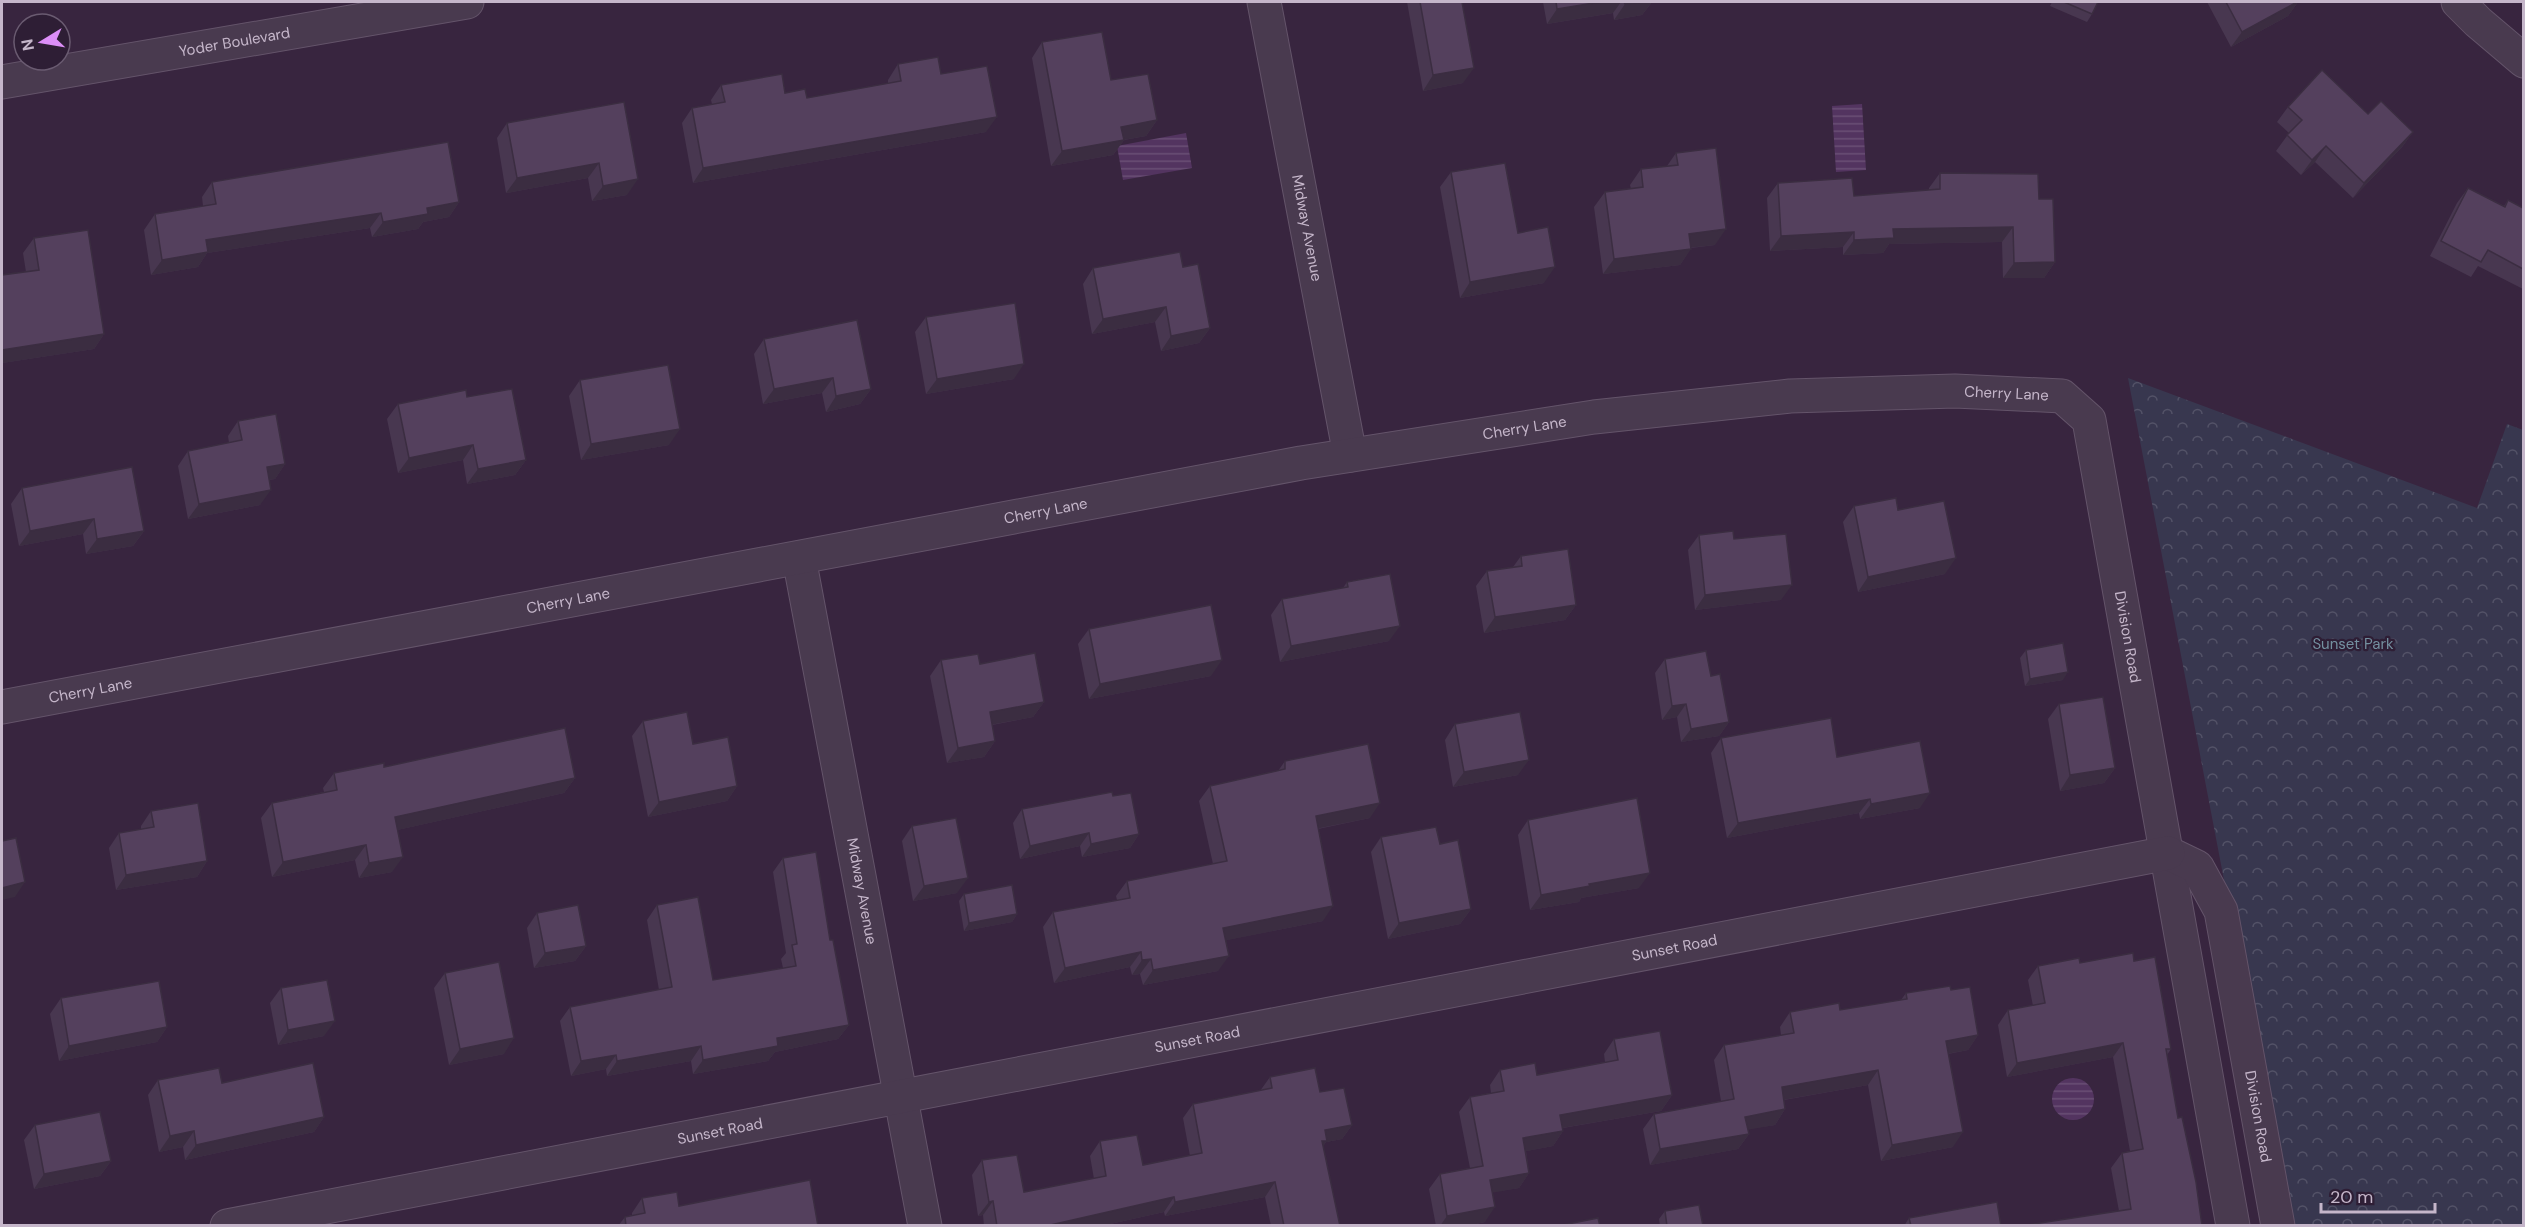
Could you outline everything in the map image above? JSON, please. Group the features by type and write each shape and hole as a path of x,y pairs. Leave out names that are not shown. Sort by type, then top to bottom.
{"street":[{"name":"Yoder Boulevard","path":"2,82 467,2"},
{"name":"Midway Avenue","path":"1264,2 1350,455"},
{"path":"2458,2 2523,61"},
{"name":"Cherry Lane","path":"2,707 1350,455 1594,417 1790,396 1955,391 2062,396 2088,420"},
{"name":"Division Road","path":"2088,420 2168,853 2233,1226"},
{"name":"Midway Avenue","path":"799,558 925,1226"},
{"name":"Division Road","path":"2168,853 2197,867 2221,911 2278,1226"},
{"name":"Sunset Road","path":"227,1226 2168,853"}],"green space":[{"name":"Sunset Park","path":"2128,378 2477,508 2507,424 2523,430 2523,1225 2290,1225"}],"shaded area":[{"path":"1862,104 1866,170 1836,172 1832,106"},
{"path":"1186,133 1192,168 1123,180 1117,146"},
{"path":"2073,1078 2081,1079 2088,1084 2093,1091 2093,1107 2088,1114 2081,1119 2073,1120 2065,1119 2058,1114 2053,1107 2052,1099 2053,1091 2058,1084 2065,1079"}],"building":[{"path":"1420,2 1462,2 1474,68 1433,75"},
{"path":"1556,2 1600,2 1557,9"},
{"path":"2064,2 2098,2 2092,14"},
{"path":"2226,2 2297,2 2242,32"},
{"path":"1102,32 1111,80 1148,74 1157,120 1121,127 1124,140 1062,151 1042,42"},
{"path":"938,57 941,74 987,66 997,117 703,168 692,108 725,102 721,85 782,74 785,93 805,89 807,98 901,81 898,64"},
{"path":"2322,70 2368,114 2381,101 2413,132 2364,183 2326,146 2312,160 2287,135 2302,120 2288,107"},
{"path":"624,102 638,179 603,186 599,163 517,178 507,123"},
{"path":"448,142 459,202 427,208 428,214 383,222 381,213 206,240 208,252 162,260 155,214 216,204 212,182"},
{"path":"1716,148 1726,229 1689,234 1691,249 1614,259 1605,192 1643,187 1641,169 1678,165 1676,153"},
{"path":"1505,163 1518,233 1548,227 1555,267 1470,282 1451,172"},
{"path":"1940,173 2038,174 2039,199 2053,199 2055,262 2014,263 2013,227 1893,229 1894,238 1854,240 1854,232 1781,236 1778,183 1852,178 1854,196 1940,189"},
{"path":"2468,188 2505,207 2508,200 2523,208 2523,269 2488,250 2481,262 2441,241"},
{"path":"88,230 104,334 2,350 2,275 39,270 34,238"},
{"path":"1180,252 1183,267 1198,264 1210,328 1171,336 1166,307 1103,319 1093,268"},
{"path":"1015,303 1024,364 937,379 926,317"},
{"path":"857,320 871,389 836,396 833,378 774,389 764,339"},
{"path":"668,365 680,429 591,444 580,380"},
{"path":"512,389 526,460 478,469 473,445 409,458 398,404 466,390 467,397"},
{"path":"276,414 285,464 267,467 271,490 199,504 188,451 242,440 238,421"},
{"path":"132,467 144,531 97,539 94,519 30,531 22,488"},
{"path":"1896,498 1898,510 1944,501 1956,558 1868,577 1854,506"},
{"path":"1733,531 1734,539 1786,534 1792,585 1705,595 1699,535"},
{"path":"1568,549 1576,605 1495,617 1487,571 1522,566 1521,556"},
{"path":"1390,574 1400,626 1291,646 1282,599 1348,587 1347,582"},
{"path":"1211,605 1222,660 1100,684 1089,629"},
{"path":"2063,643 2068,672 2030,679 2026,650"},
{"path":"1706,651 1711,676 1720,674 1729,722 1691,729 1686,704 1672,706 1665,659"},
{"path":"1035,653 1044,702 990,712 995,741 958,748 941,660 978,654 980,664"},
{"path":"2103,697 2115,768 2070,775 2059,704"},
{"path":"687,712 693,744 728,737 737,786 659,802 643,721"},
{"path":"1520,712 1529,760 1464,772 1455,724"},
{"path":"1831,718 1837,757 1920,741 1930,793 1871,804 1870,799 1738,823 1721,738"},
{"path":"565,728 575,778 395,817 403,857 369,863 366,845 283,862 272,803 337,790 334,773 384,763 384,767"},
{"path":"1368,744 1380,803 1316,816 1333,906 1223,928 1229,956 1153,970 1151,959 1142,960 1141,952 1065,968 1053,912 1130,898 1127,881 1227,861 1210,786 1285,769 1285,761"},
{"path":"1112,792 1113,796 1131,793 1139,834 1091,844 1089,833 1030,846 1022,809"},
{"path":"1637,798 1650,873 1541,895 1528,820"},
{"path":"198,803 207,861 126,875 119,833 154,827 151,811"},
{"path":"956,818 968,878 924,886 912,826"},
{"path":"1436,827 1440,844 1458,840 1471,909 1399,923 1381,837"},
{"path":"16,838 25,882 2,888 2,841"},
{"path":"816,852 830,940 833,940 849,1025 777,1038 778,1046 703,1060 701,1046 617,1061 616,1055 581,1061 570,1007 672,987 657,905 698,897 713,980 796,966 792,945 797,944 783,858"},
{"path":"1012,885 1017,914 969,923 964,894"},
{"path":"578,905 586,946 545,953 537,913"},
{"path":"2133,953 2134,961 2155,957 2171,1049 2166,1049 2178,1118 2182,1117 2196,1182 2202,1226 2021,1226 2131,1209 2122,1153 2143,1149 2123,1043 2017,1063 2008,1010 2045,1003 2038,966 2079,958 2080,963"},
{"path":"499,962 514,1038 460,1049 445,973"},
{"path":"327,980 335,1021 288,1030 281,988"},
{"path":"159,981 167,1027 69,1046 61,998"},
{"path":"1950,986 1951,990 1970,987 1978,1035 1946,1041 1963,1132 1892,1145 1878,1070 1782,1087 1785,1109 1745,1117 1749,1134 1660,1149 1654,1114 1734,1099 1724,1045 1794,1033 1790,1012 1839,1003 1840,1010 1907,999 1906,993"},
{"path":"1660,1031 1672,1095 1560,1115 1563,1131 1523,1138 1529,1173 1490,1180 1495,1207 1447,1216 1440,1174 1483,1166 1470,1097 1504,1091 1500,1070 1535,1063 1537,1075 1618,1060 1614,1039"},
{"path":"313,1063 324,1117 196,1145 194,1131 170,1136 158,1080 219,1068 222,1083"},
{"path":"1315,1068 1320,1092 1344,1088 1352,1125 1325,1130 1327,1141 1322,1141 1340,1226 1284,1226 1275,1182 1175,1202 1174,1197 1046,1226 997,1226 993,1201 989,1202 982,1160 1017,1155 1024,1192 1106,1176 1100,1141 1137,1135 1143,1165 1202,1153 1193,1104 1272,1088 1270,1077"},
{"path":"100,1112 111,1161 44,1174 35,1125"},
{"path":"810,1180 818,1226 626,1226 625,1217 645,1213 642,1198 677,1192 679,1206"},
{"path":"1997,1202 2001,1226 1911,1226 1909,1218"},
{"path":"1699,1205 1703,1226 1667,1226 1665,1211"},
{"path":"1598,1218 1600,1226 1558,1226"}]}
